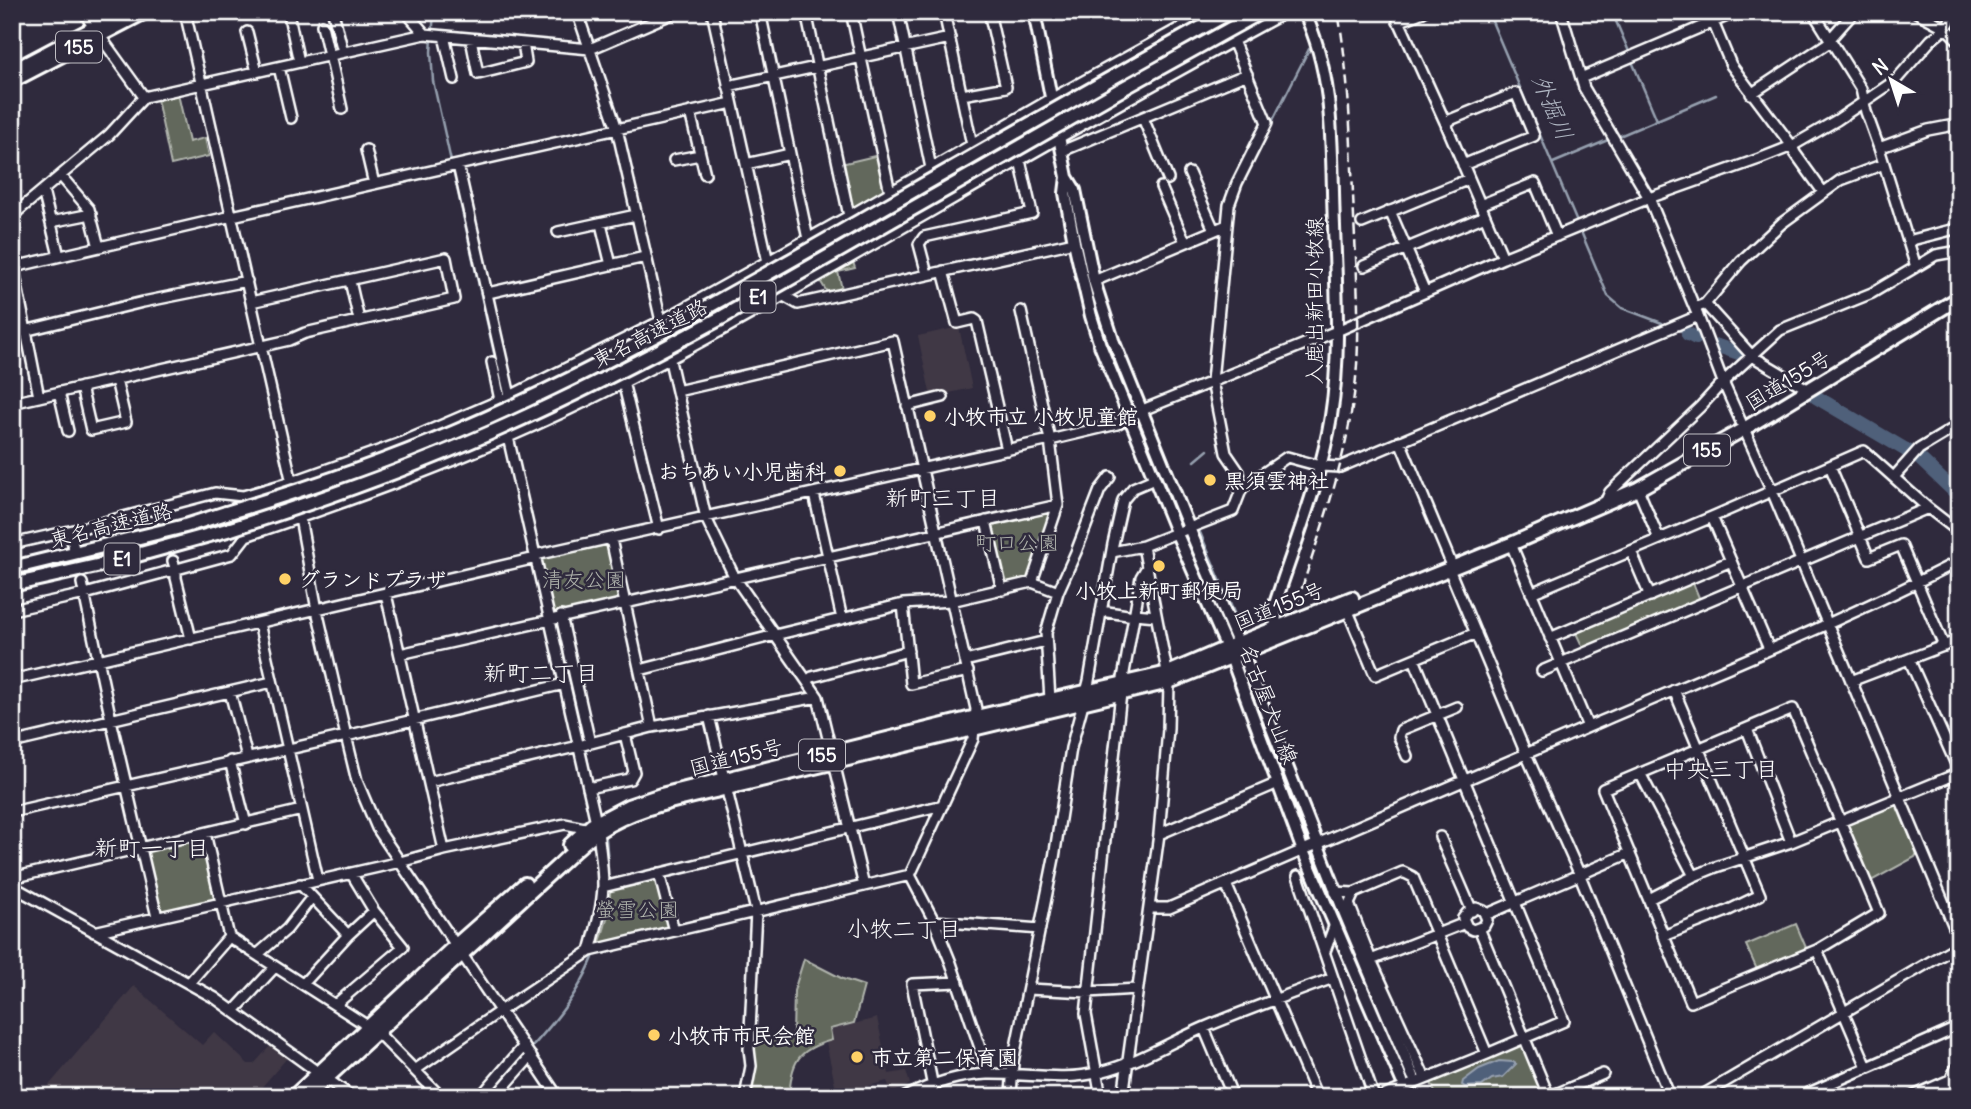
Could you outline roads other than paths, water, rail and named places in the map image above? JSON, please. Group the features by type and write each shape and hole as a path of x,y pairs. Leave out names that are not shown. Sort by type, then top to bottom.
{"highway":[{"name":"155","path":"12,81 97,32 124,12"},
{"name":"155","path":"12,71 145,12"},
{"name":"東名高速道路","path":"12,568 147,536 226,513 329,480 456,432 592,368 713,305 1230,12"},
{"name":"東名高速道路","path":"12,585 101,565 231,529 333,495 462,445 529,415 660,351 732,312 1261,12"},
{"name":"国道155号","path":"293,1097 323,1075 594,827 628,806 661,795 726,784 1168,678 1234,650 1447,570 1638,489 1744,429 1959,298"},
{"name":"国道155号","path":"1234,650 1276,628 1349,599 1447,570"},
{"name":"国道155号","path":"976,723 1050,700 1084,697"},
{"name":"国道155号","path":"306,1097 323,1075"}],"main road":[{"name":"入鹿出新田小牧線","path":"1276,628 1275,604 1320,466 1331,414 1338,351 1330,121 1324,71 1304,12"},
{"name":"名古屋犬山線","path":"1034,15 1067,177 1065,193 1074,242 1094,326 1177,534 1234,650 1413,1076"},
{"name":"名古屋犬山線","path":"1067,177 1075,190 1094,281 1113,340 1189,528 1303,851 1402,1081"}],"street":[{"path":"84,12 144,97"},
{"path":"185,12 357,780 377,828 558,1097"},
{"path":"333,12 342,52"},
{"path":"406,12 434,35 454,79"},
{"path":"577,12 617,129 706,518 735,578 818,697 864,886"},
{"path":"12,216 109,135 144,97 342,52 434,35 590,49 676,12"},
{"path":"712,12 768,262 784,296 798,304 1074,242"},
{"path":"760,12 808,239"},
{"path":"806,12 849,216"},
{"path":"851,12 890,192"},
{"path":"898,12 931,168"},
{"path":"944,12 972,145"},
{"path":"962,95 1006,87 989,12"},
{"path":"1034,15 1048,12"},
{"path":"12,544 215,493 243,496 291,482 398,444 510,396 661,321 1209,12"},
{"path":"1112,552 1143,546 1233,511 1242,488 1239,472 1226,453 1212,382 1229,205 1267,123 1221,12"},
{"path":"12,610 85,594 175,566 232,554 246,536 408,479 508,437 610,389 784,296 1157,82 1286,12"},
{"path":"1395,12 1503,258"},
{"path":"1398,22 1423,12"},
{"path":"1561,12 1584,88 1649,198 1723,382 1772,491 1959,939"},
{"path":"1581,78 1736,12"},
{"path":"1813,12 1861,89 1916,267"},
{"path":"1751,94 1830,40 1854,12"},
{"path":"1916,12 1946,28 1959,41"},
{"path":"12,680 611,539 1117,424 1140,411 1337,331 1503,258 1649,198 1792,146 1837,120 1896,80 1931,40 1946,28 1955,12"},
{"path":"290,21 299,62"},
{"path":"1713,22 1731,65 1792,146 1822,192"},
{"path":"323,26 342,109"},
{"path":"247,32 247,48 257,72"},
{"path":"728,86 950,38"},
{"path":"471,39 478,74 526,62 523,43"},
{"path":"1139,50 1157,82"},
{"path":"279,67 291,118"},
{"path":"1062,150 1247,74"},
{"path":"1445,122 1516,93 1534,136 1463,165"},
{"path":"39,397 13,266 732,103"},
{"path":"690,112 705,174"},
{"path":"1143,118 1168,178"},
{"path":"1879,148 1928,130 1959,124"},
{"path":"746,164 790,154"},
{"path":"363,155 374,184"},
{"path":"674,160 700,155"},
{"path":"927,274 919,244 924,237 1032,213 1020,160"},
{"path":"1242,488 1287,457 1320,466 1340,467 1696,312 1741,261 1782,223 1841,180 1884,164"},
{"path":"454,166 488,293 510,396"},
{"path":"1189,173 1214,230"},
{"path":"61,176 89,209 99,247"},
{"path":"1362,223 1469,179"},
{"path":"1480,205 1535,183 1557,236"},
{"path":"1161,187 1185,242"},
{"path":"43,191 59,256"},
{"path":"1390,211 1425,292"},
{"path":"51,222 91,214"},
{"path":"558,232 636,215"},
{"path":"1363,266 1485,216"},
{"path":"601,224 611,265"},
{"path":"1094,281 1227,225"},
{"path":"1908,241 1959,228"},
{"path":"1604,505 1610,492 1780,330 1872,293 1936,255 1959,250"},
{"path":"488,293 645,257"},
{"path":"12,403 289,340 305,333 454,299 446,258 251,302"},
{"path":"943,271 957,323 974,319 977,321 1007,450"},
{"path":"12,334 142,302 247,281"},
{"path":"350,281 359,320"},
{"path":"1704,304 1752,356 1809,390"},
{"path":"1021,310 1050,440 1058,505 1032,582"},
{"path":"677,391 893,341 976,709 973,739 910,875"},
{"path":"593,356 610,389"},
{"path":"492,362 500,400"},
{"path":"81,387 91,430 126,422 116,380"},
{"path":"623,382 659,529"},
{"path":"59,392 68,431"},
{"path":"907,406 943,397"},
{"path":"447,424 461,457"},
{"path":"1894,477 1919,449 1959,425"},
{"path":"508,437 564,684 592,787 590,791 594,827 607,886 599,916 595,950"},
{"path":"1400,441 1447,570 1579,873 1670,1097"},
{"path":"398,444 408,479"},
{"path":"1531,593 1864,451 1959,532"},
{"path":"1830,466 1869,558 1900,545 1944,646"},
{"path":"1050,700 1046,633 1058,592 1100,490 1110,477"},
{"path":"1011,1097 1011,1075 1054,858 1071,748 1084,697 1123,500 1133,488 1154,479"},
{"path":"1638,489 1659,539"},
{"path":"814,494 842,619"},
{"path":"400,654 1058,505"},
{"path":"158,508 161,518"},
{"path":"1542,671 1928,508"},
{"path":"1712,517 1769,649"},
{"path":"986,521 1002,590"},
{"path":"70,531 74,549"},
{"path":"611,539 652,727"},
{"path":"1511,544 1588,727"},
{"path":"1123,1097 1159,834 1168,729 1168,678 1143,546"},
{"path":"1630,551 1650,596"},
{"path":"1550,638 1731,561"},
{"path":"1149,908 1170,908 1318,845 1828,624 1959,561"},
{"path":"175,566 191,639"},
{"path":"1101,1097 1086,1014 1121,688 1141,576 1147,567"},
{"path":"640,670 903,604 951,601 1032,582 1058,592"},
{"path":"82,583 157,918"},
{"path":"386,594 444,850"},
{"path":"903,604 911,684 1046,641"},
{"path":"1347,609 1375,675 1476,633"},
{"path":"1101,611 1156,616"},
{"path":"561,616 590,743"},
{"path":"259,624 318,880"},
{"path":"1851,681 1959,640"},
{"path":"807,681 812,677 908,651"},
{"path":"1381,1097 1564,1021 1413,659"},
{"path":"1649,899 1694,876 1791,842 1959,772 1909,659"},
{"path":"12,743 272,682"},
{"path":"12,812 564,684"},
{"path":"1663,936 1760,895 1674,690"},
{"path":"230,692 247,757"},
{"path":"429,782 652,727 818,697"},
{"path":"1407,756 1399,737 1401,730 1457,707"},
{"path":"1793,709 1879,913 1817,950 1691,1002 1603,789 1698,748 1793,709"},
{"path":"709,716 756,911 749,1049 751,1066 745,1097"},
{"path":"1746,729 1791,842"},
{"path":"592,787 630,779 634,772 625,734"},
{"path":"230,761 246,824"},
{"path":"1640,772 1694,876"},
{"path":"1159,834 1278,783"},
{"path":"607,886 943,805"},
{"path":"12,878 302,810"},
{"path":"94,932 565,824 594,827"},
{"path":"205,833 229,937 373,1029 441,1097"},
{"path":"1440,837 1472,911"},
{"path":"1485,915 1630,853"},
{"path":"1335,892 1354,893 1403,872 1413,877 1487,1054"},
{"path":"335,1005 403,947 374,911 351,873"},
{"path":"659,873 674,931"},
{"path":"415,1070 595,950 910,875"},
{"path":"910,875 934,922 958,982 989,1074"},
{"path":"1298,876 1374,1097"},
{"path":"300,884 348,935"},
{"path":"1226,884 1317,1097"},
{"path":"12,886 189,983 234,1011 352,1097"},
{"path":"1354,893 1349,904 1371,960 1425,1078"},
{"path":"257,955 287,929 312,897"},
{"path":"1476,908 1485,915 1487,920 1483,926 1473,930 1467,927 1463,918 1466,913 1476,908"},
{"path":"1343,909 1354,916"},
{"path":"303,984 374,911"},
{"path":"934,922 1040,929"},
{"path":"1325,951 1335,923"},
{"path":"1371,960 1465,923"},
{"path":"1479,928 1549,1097 1603,1074"},
{"path":"189,983 229,937"},
{"path":"1699,1097 1959,945"},
{"path":"1817,950 1867,1067"},
{"path":"234,1011 275,967"},
{"path":"905,1097 932,1084 970,1075 1073,1077 1127,1065 1203,1028 1334,978"},
{"path":"935,1097 912,984 958,982"},
{"path":"1028,989 1088,992 1137,989"},
{"path":"1800,1097 1959,1027"},
{"path":"1203,1028 1233,1097"},
{"path":"480,1097 527,1051"},
{"path":"495,1097 527,1051"},
{"path":"1946,1095 1959,1062"},
{"path":"1911,1097 1950,1080"}],"water":[{"path":"1499,1061 1516,1064 1503,1077 1492,1079 1482,1086 1462,1085 1463,1081 1479,1069"}],"waterway":[{"path":"434,12 431,52 433,81 496,362"},
{"name":"外掘川","path":"1488,12 1576,220"},
{"path":"1612,12 1630,54"},
{"path":"1270,126 1309,49"},
{"path":"1617,137 1657,120 1631,59"},
{"path":"1657,120 1716,95"},
{"path":"1553,163 1608,140"},
{"path":"1239,189 1256,154"},
{"name":"外掘川","path":"1582,234 1608,296 1622,308 1662,323"},
{"name":"外掘川","path":"1677,329 1688,334"},
{"name":"外掘川","path":"1688,334 1696,338"},
{"name":"外掘川","path":"1718,346 1747,356"},
{"path":"500,379 503,395"},
{"name":"外掘川","path":"1816,397 1918,457 1959,496"},
{"path":"513,438 539,549"},
{"path":"1195,461 1208,450"},
{"path":"1199,530 1243,634"},
{"path":"556,622 583,742"},
{"path":"585,748 592,783"},
{"path":"594,789 598,809"},
{"path":"597,946 607,892 606,839"},
{"path":"487,1097 562,1010 575,992 595,952"}],"tunnel":[{"path":"74,549 82,583"},
{"path":"1413,1076 1422,1097"}],"railway":[{"path":"1297,603 1341,462 1357,366 1358,292 1351,141 1338,12"}],"place":[{"name":"小牧市立 小牧児童館","path":"930,416"},
{"name":"おちあい小児歯科","path":"840,471"},
{"name":"黒須雲神社","path":"1210,480"},
{"name":"小牧上新町郵便局","path":"1159,566"},
{"name":"グランドプラザ","path":"285,579"},
{"name":"小牧市市民会館","path":"654,1035"},
{"name":"市立第二保育園","path":"857,1057"}],"district":[{"name":"新町三丁目","path":"943,497"},
{"name":"新町二丁目","path":"541,672"},
{"name":"中央三丁目","path":"1721,768"},
{"name":"新町一丁目","path":"152,847"},
{"name":"小牧二丁目","path":"904,928"}],"park label":[{"name":"町口公園","path":"1017,542"},
{"name":"清友公園","path":"584,579"},
{"name":"螢雪公園","path":"637,909"}]}
